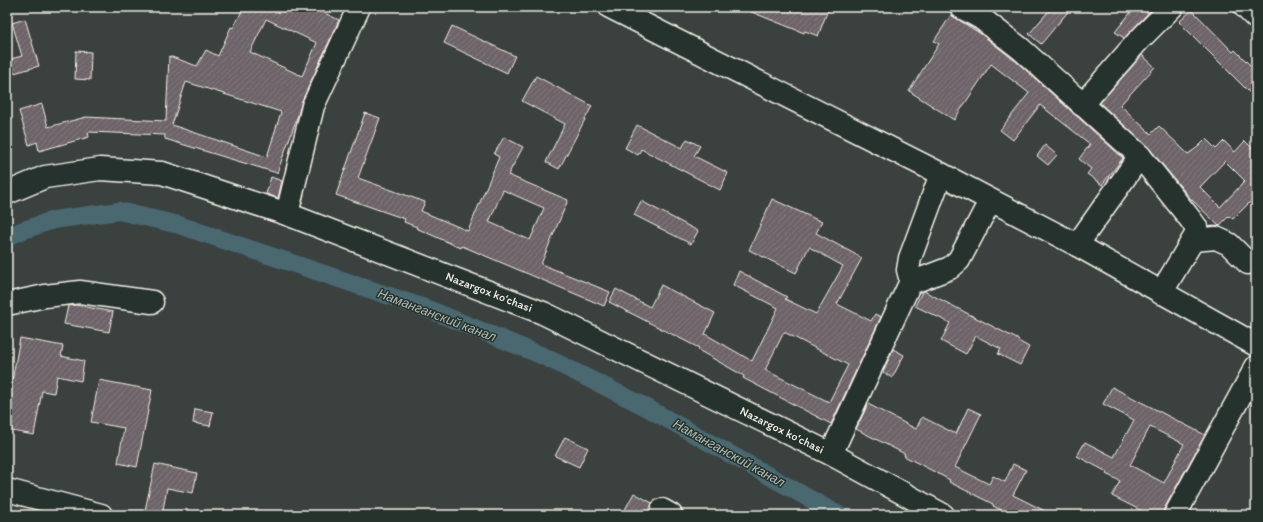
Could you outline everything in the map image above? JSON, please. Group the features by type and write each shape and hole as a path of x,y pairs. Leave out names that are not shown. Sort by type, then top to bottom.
{"street":[{"path":"287,214 313,106 359,7"},
{"path":"611,7 941,174 990,201 1077,245 1256,345"},
{"path":"961,7 981,18 1021,49 1140,156 1196,227 1197,233 1194,240 1161,293"},
{"path":"1082,105 1138,41 1172,7"},
{"path":"1245,7 1256,18"},
{"path":"1077,245 1140,156"},
{"name":"Nazargox koʻchasi","path":"7,193 45,177 100,169 162,173 287,214 543,313 831,454 943,515"},
{"path":"831,454 911,281 908,270 910,258 941,174"},
{"path":"911,281 916,281 950,268 959,260 990,201"},
{"path":"1194,240 1216,238 1229,244 1248,263"},
{"path":"7,304 44,296 80,292 152,302"},
{"path":"1175,515 1256,367"},
{"path":"7,490 101,515"}],"building":[{"path":"239,7 312,7 339,20 302,101 277,173 165,139 165,135 88,132 89,137 39,151 37,142 29,145 19,111 42,104 48,127 86,117 166,121 169,56 197,66 206,50 218,56 231,27 233,28 243,9","holes":["266,19 317,43 302,76 250,52","186,82 281,112 267,157 172,125"]},
{"path":"739,7 829,7 818,36 805,31 804,33"},
{"path":"1052,7 1072,7 1041,44 1029,34"},
{"path":"1135,7 1154,7 1124,38 1115,32"},
{"path":"1192,10 1233,52 1235,50 1256,71 1256,99 1179,22"},
{"path":"951,15 981,34 1018,63 1123,158 1102,185 1087,174 1091,169 1079,159 1090,144 1040,105 1013,140 1000,130 1029,93 991,64 954,120 909,91 939,44 934,41"},
{"path":"25,19 39,66 7,75 7,60 22,56 12,23"},
{"path":"452,26 515,56 507,73 444,43"},
{"path":"76,51 91,52 90,80 75,79"},
{"path":"1142,55 1155,67 1120,105 1151,134 1159,126 1188,154 1206,139 1216,149 1224,141 1235,152 1245,141 1256,152 1256,196 1233,219 1229,216 1219,226 1190,198 1148,147 1100,103","holes":["1225,161 1245,181 1220,207 1200,187"]},
{"path":"536,76 592,106 559,169 546,162 565,124 522,101"},
{"path":"365,113 380,118 358,178 425,202 421,211 468,231 499,157 494,154 504,137 523,147 508,175 568,200 541,264 610,292 604,306 462,246 461,248 404,222 405,219 336,195","holes":["503,190 544,208 530,240 489,222"]},
{"path":"637,125 682,148 687,139 700,146 694,156 728,173 720,190 641,149 638,155 625,148"},
{"path":"1045,145 1057,155 1048,165 1037,156"},
{"path":"271,177 282,181 278,198 266,194"},
{"path":"772,199 822,222 816,233 862,258 837,304 871,321 875,314 881,317 831,424 743,378 744,376 698,350 699,348 609,302 616,289 650,307 661,285 715,313 705,334 752,361 778,308 733,285 739,271 787,297 785,299 816,314 843,266 809,247 796,273 749,250","holes":["784,332 848,365 829,402 765,370"]},
{"path":"641,201 698,231 691,244 634,215"},
{"path":"924,291 1019,340 1018,341 1029,347 1020,365 998,354 1001,349 976,336 966,354 941,341 950,323 915,306 922,292"},
{"path":"76,305 113,312 109,332 64,324 68,306"},
{"path":"20,338 63,346 61,356 84,361 81,381 57,376 54,393 42,391 34,435 7,430 7,392 10,392"},
{"path":"893,349 904,355 892,378 883,372"},
{"path":"99,380 152,390 137,467 118,463 124,428 91,422"},
{"path":"1112,387 1205,435 1164,509 1163,515 1150,515 1112,496 1120,481 1106,474 1107,472 1077,456 1085,442 1114,457 1134,420 1103,404","holes":["1150,427 1184,444 1164,483 1130,465"]},
{"path":"868,404 916,429 922,417 956,434 968,408 981,414 955,467 989,484 993,476 1005,482 1013,464 1026,470 1013,495 1053,515 1011,515 993,506 993,504 949,482 950,480 904,456 905,454 856,429"},
{"path":"195,409 213,412 210,426 193,423"},
{"path":"565,437 588,448 579,467 555,456"},
{"path":"155,464 197,473 193,493 167,488 162,515 144,515"},
{"path":"634,493 652,503 650,510 651,515 622,515"}],"waterway":[{"name":"Наманганский канал","path":"7,237 53,220 119,211 179,225 428,309 543,356 642,405 839,515"}]}
